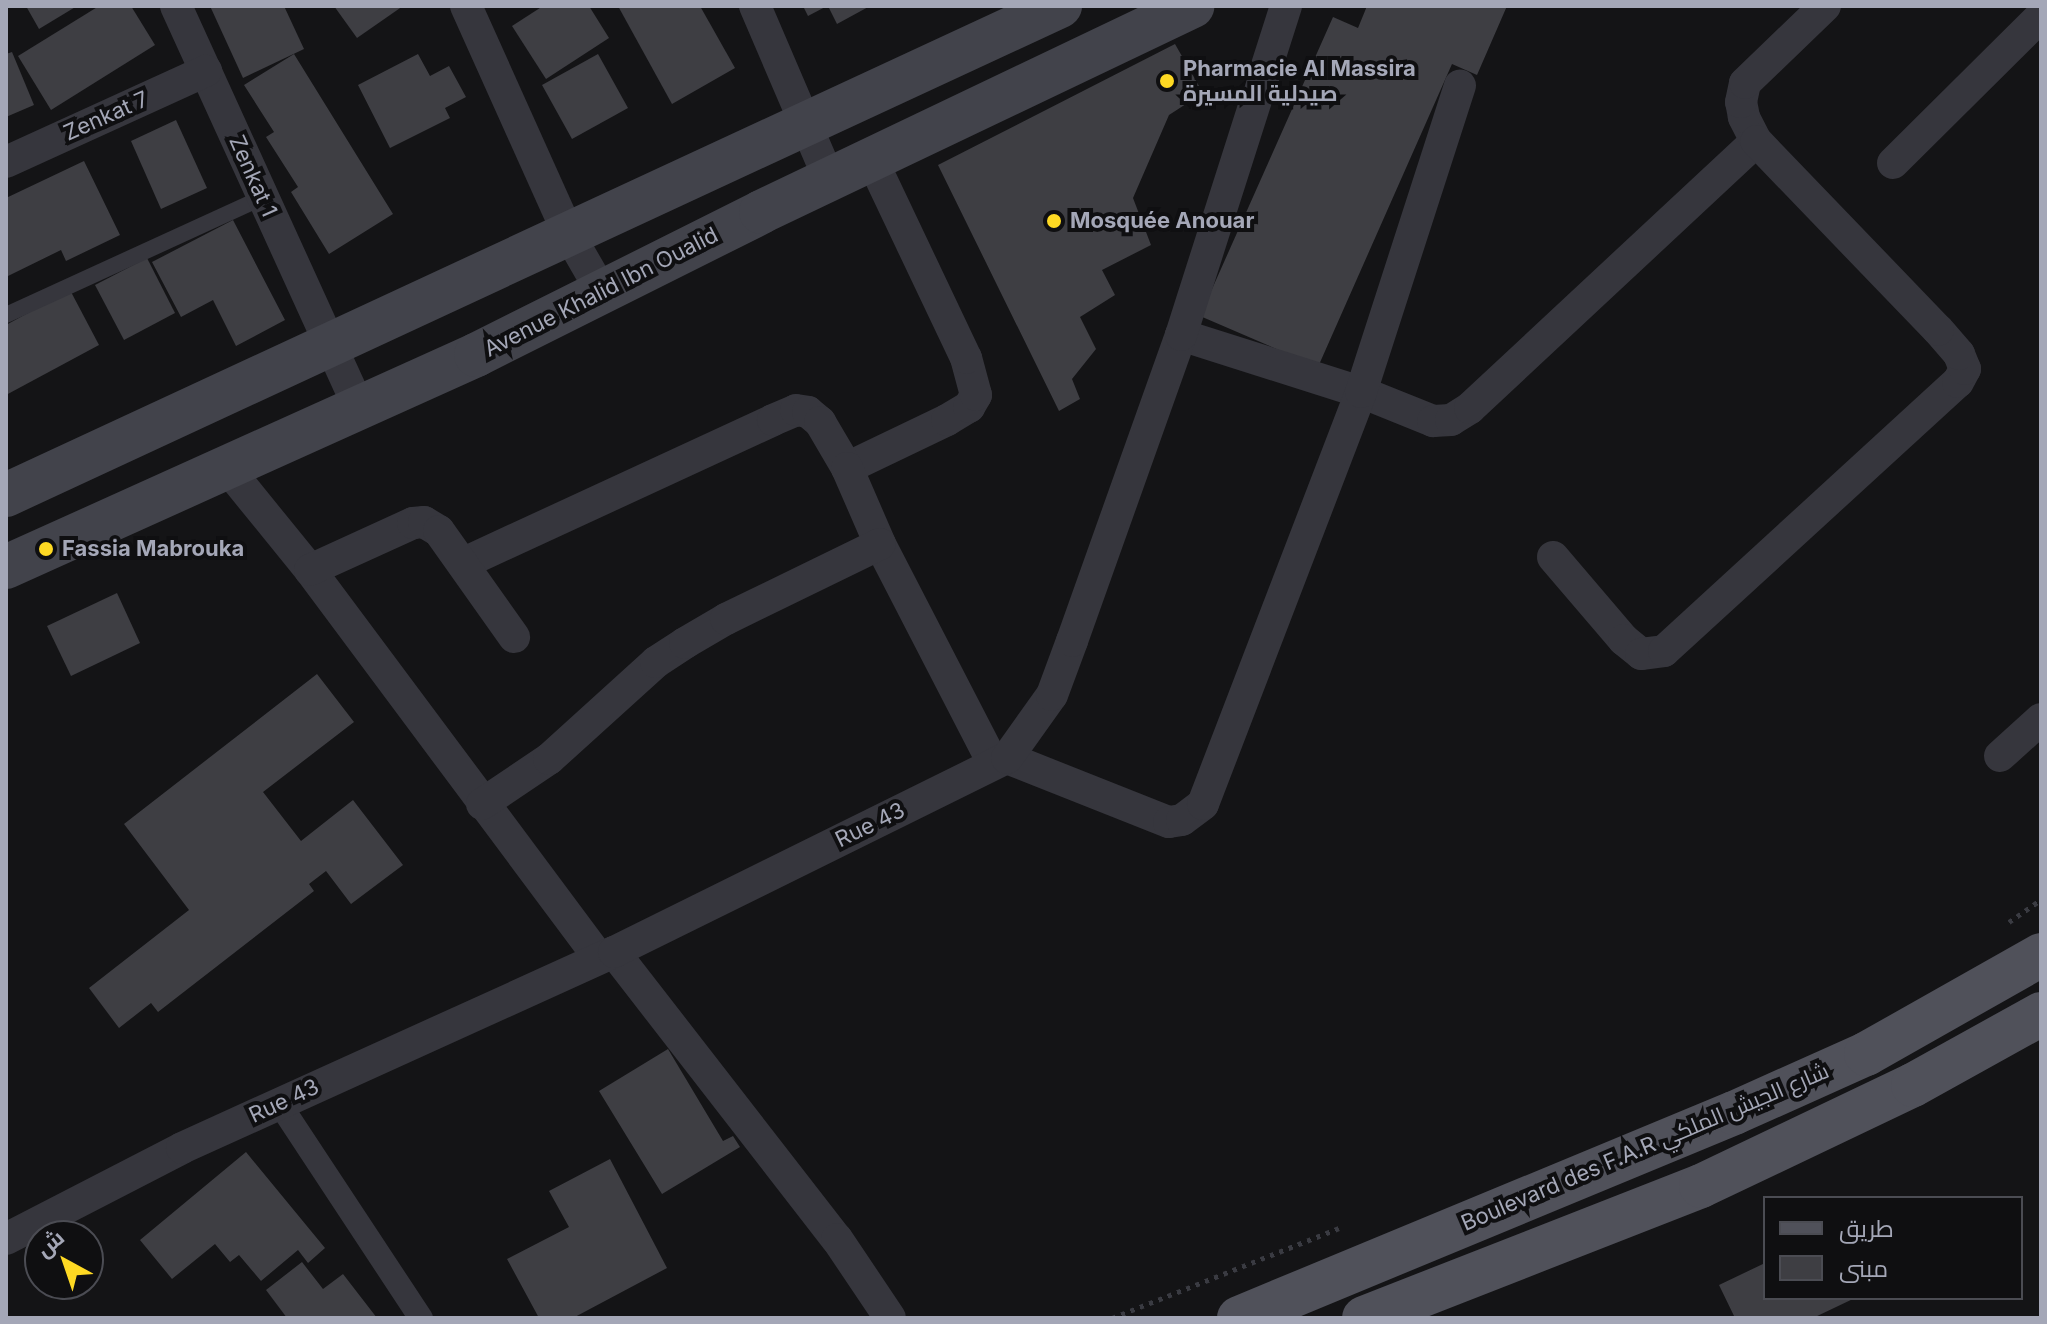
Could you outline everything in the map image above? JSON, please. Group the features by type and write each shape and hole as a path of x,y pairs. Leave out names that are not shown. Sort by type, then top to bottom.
{"main road":[{"path":"6,495 1060,6"},
{"name":"Avenue Khalid Ibn Oualid","path":"6,567 360,410 871,158 1192,6"},
{"name":"Boulevard des F.A.R شارع الجيش الملكي","path":"1239,1318 1734,1113 1853,1060 2041,955"},
{"path":"1364,1318 1701,1186 1913,1085 2041,1014"}],"street":[{"name":"Zenkat 1","path":"176,6 360,410"},
{"path":"466,6 568,233 602,292"},
{"path":"755,6 829,179"},
{"name":"Rue 43","path":"6,1239 279,1103 606,954 1000,760 1052,695 1181,335 1286,6"},
{"path":"1553,557 1624,640 1641,654 1664,651 1958,382 1965,369 1959,354 1938,330 1756,141 1744,117 1741,102 1745,83 1825,6"},
{"path":"1893,163 2041,16"},
{"name":"Zenkat 7","path":"6,162 206,71"},
{"path":"464,563 796,410 808,412 820,422 847,468 880,544 1000,760 1159,819 1182,820 1195,813 1210,791 1361,392 1460,86"},
{"path":"1181,335 1361,392 1433,421 1451,420 1470,408 1756,141"},
{"path":"847,468 947,420 969,407 976,395 966,358 871,158"},
{"path":"228,469 310,570 482,804 837,1239 890,1318"},
{"path":"310,570 413,523 424,522 439,531 514,637"},
{"path":"482,804 549,759 656,662 685,643 726,619 880,544"},
{"path":"2000,756 2041,719"},
{"path":"279,1103 421,1318"}],"lane":[{"path":"6,315 262,198"}],"path":[{"path":"2005,924 2041,900"},
{"path":"1112,1318 1345,1225"}],"building":[{"path":"26,6 77,6 39,29"},
{"path":"99,6 131,6 155,45 51,110 18,56"},
{"path":"210,6 284,6 304,49 243,78"},
{"path":"334,6 403,6 357,38"},
{"path":"543,6 589,6 609,38 546,79 512,26"},
{"path":"618,6 700,6 735,68 672,104"},
{"path":"803,6 827,6 808,16"},
{"path":"828,6 870,6 837,24"},
{"path":"1367,6 1507,6 1477,75 1452,64 1318,367 1200,316 1333,17 1358,28"},
{"name":"Mosquée Anouar","path":"1175,44 1203,93 1169,115 1133,198 1151,245 1102,270 1115,295 1080,317 1096,349 1072,379 1080,399 1059,411 938,165"},
{"path":"12,52 34,105 6,117 6,54"},
{"path":"294,54 393,214 329,254 291,192 298,187 266,137 274,132 244,85"},
{"path":"418,54 430,76 449,66 466,97 445,108 450,118 390,148 358,85"},
{"path":"598,54 628,108 572,139 542,85"},
{"path":"176,120 207,188 161,209 131,141"},
{"path":"84,161 120,235 66,261 61,250 6,277 6,198"},
{"path":"233,220 285,320 236,346 213,300 181,317 152,262"},
{"path":"147,258 175,313 124,340 95,285"},
{"path":"70,290 99,345 6,395 6,325"},
{"path":"117,593 140,643 71,676 47,626"},
{"path":"317,674 354,722 263,792 301,841 353,800 403,865 351,904 326,871 309,884 314,891 158,1012 151,1003 119,1028 89,988 189,910 124,824"},
{"path":"668,1049 723,1141 733,1136 740,1147 662,1194 599,1091"},
{"path":"246,1152 325,1248 308,1263 298,1250 261,1281 239,1255 230,1262 215,1244 172,1279 140,1240"},
{"path":"610,1159 667,1268 573,1318 539,1318 507,1259 569,1227 549,1191"},
{"path":"302,1262 323,1289 343,1274 377,1318 287,1318 266,1290"},
{"path":"1763,1264 1763,1300 1851,1300 1813,1318 1735,1318 1719,1285"}],"place":[{"name":"Pharmacie Al Massira صيدلية المسيرة","path":"1167,81"},
{"name":"Mosquée Anouar","path":"1054,221"},
{"name":"Fassia Mabrouka","path":"46,549"}]}
